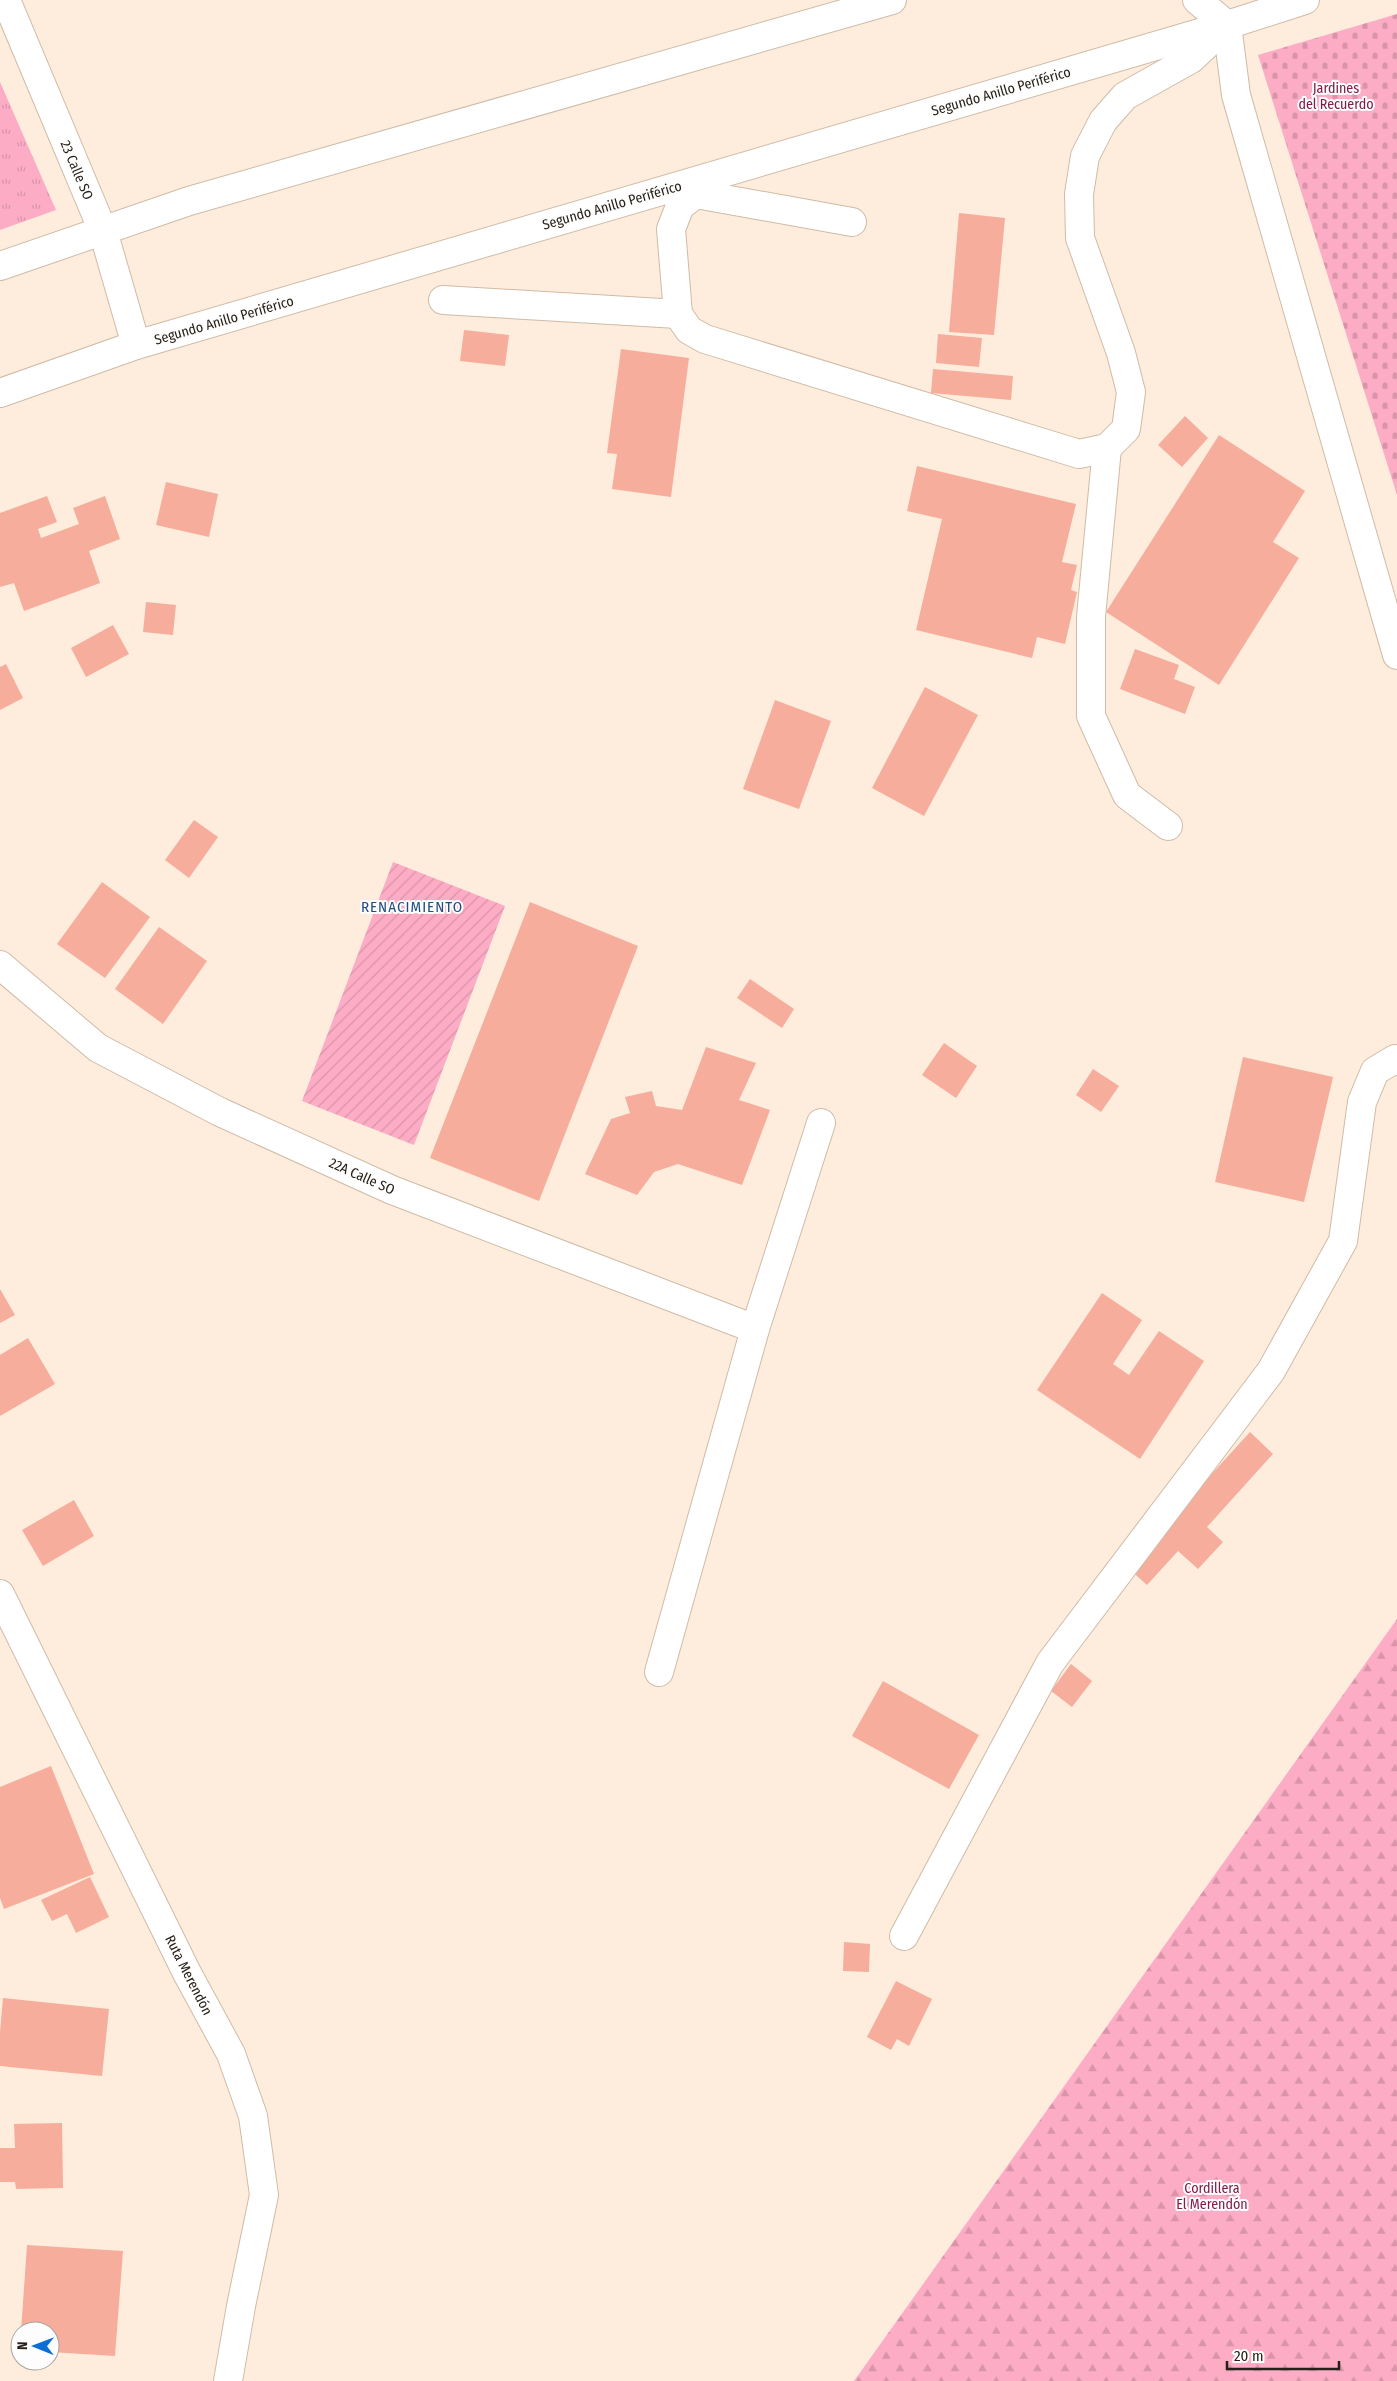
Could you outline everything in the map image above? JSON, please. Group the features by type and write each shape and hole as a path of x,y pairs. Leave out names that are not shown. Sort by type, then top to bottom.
{"street":[{"name":"23 Calle SO","path":"6,0 103,231 136,345"},
{"path":"0,266 189,201 892,0"},
{"path":"1197,0 1227,25 1236,95 1397,655"},
{"name":"Segundo Anillo Periférico","path":"0,393 136,345 1227,25 1305,0"},
{"path":"852,222 696,194 680,206 671,229 678,314 688,330 705,339 1079,454 1107,448 1126,429 1131,392 1121,353 1080,238 1079,194 1085,156 1103,121 1125,96 1191,60 1227,25"},
{"path":"443,300 678,314"},
{"path":"1107,448 1091,617 1091,716 1127,795 1168,826"},
{"name":"22A Calle SO","path":"0,965 98,1048 220,1112 392,1190 755,1329"},
{"path":"904,1936 1050,1663 1276,1362 1343,1241 1362,1102 1375,1071 1395,1060 1397,1061"},
{"path":"660,1672 755,1329 821,1123"},
{"name":"Ruta Merendón","path":"0,1594 187,1972 231,2054 253,2116 264,2195 228,2381"}],"green space":[{"name":"Jardines del Recuerdo","path":"1397,14 1397,495 1258,55"},
{"path":"0,82 56,210 0,230"},
{"path":"393,862 505,906 414,1145 302,1101"},
{"name":"Cordillera El Merendón","path":"1397,1619 1397,2381 854,2381"}],"building":[{"path":"959,213 1005,218 994,335 949,332"},
{"path":"464,330 509,335 505,366 460,361"},
{"path":"938,334 982,338 979,367 936,363"},
{"path":"621,349 689,358 671,497 612,489 617,454 607,453"},
{"path":"933,369 1013,376 1011,400 931,393"},
{"path":"1185,416 1208,438 1182,467 1158,445"},
{"path":"1219,435 1305,491 1273,542 1299,558 1219,685 1106,612"},
{"path":"917,466 1076,504 1062,562 1077,565 1071,590 1077,592 1065,644 1037,637 1032,658 916,630 942,519 907,511"},
{"path":"166,482 218,494 209,537 156,525"},
{"path":"47,496 57,522 38,529 41,538 79,524 73,508 105,496 120,539 89,551 100,583 24,611 14,583 0,587 0,513"},
{"path":"146,602 176,605 173,635 143,632"},
{"path":"113,625 129,654 86,677 71,648"},
{"path":"1135,649 1179,665 1174,679 1195,687 1185,714 1120,689"},
{"path":"6,664 23,698 0,710 0,667"},
{"path":"925,687 978,715 924,816 872,788"},
{"path":"775,700 831,721 799,809 743,789"},
{"path":"194,820 218,837 189,878 165,860"},
{"path":"102,882 150,917 105,978 57,944"},
{"path":"530,902 638,946 539,1201 430,1158"},
{"path":"159,927 207,961 163,1024 115,989"},
{"path":"750,979 794,1009 782,1028 737,998"},
{"path":"944,1043 977,1066 956,1098 922,1075"},
{"path":"706,1047 756,1063 739,1100 770,1110 742,1185 678,1164 654,1172 637,1195 585,1174 611,1119 630,1113 625,1097 652,1091 656,1106 682,1110"},
{"path":"1243,1057 1333,1077 1304,1202 1215,1182"},
{"path":"1093,1069 1119,1086 1101,1112 1076,1095"},
{"path":"0,1289 15,1315 0,1323"},
{"path":"1102,1293 1142,1320 1113,1364 1129,1375 1159,1331 1204,1361 1140,1459 1037,1390"},
{"path":"28,1338 55,1384 0,1416 0,1355"},
{"path":"1250,1432 1273,1454 1207,1527 1223,1542 1198,1569 1178,1551 1147,1585 1127,1567"},
{"path":"74,1500 94,1536 43,1566 22,1530"},
{"path":"1071,1664 1092,1681 1072,1707 1051,1691"},
{"path":"883,1681 979,1735 949,1789 852,1736"},
{"path":"51,1766 94,1874 4,1909 0,1898 0,1787"},
{"path":"90,1877 109,1917 76,1933 67,1914 52,1921 41,1900"},
{"path":"844,1942 870,1944 869,1972 843,1971"},
{"path":"896,1981 932,1999 909,2046 897,2039 891,2050 867,2037"},
{"path":"3,1998 109,2009 102,2076 0,2066"},
{"path":"62,2123 63,2188 16,2189 15,2182 0,2182 0,2148 15,2148 14,2124"},
{"path":"27,2245 123,2251 115,2356 60,2353 60,2321 22,2321"}],"district":[{"name":"RENACIMIENTO","path":"412,907"}]}
